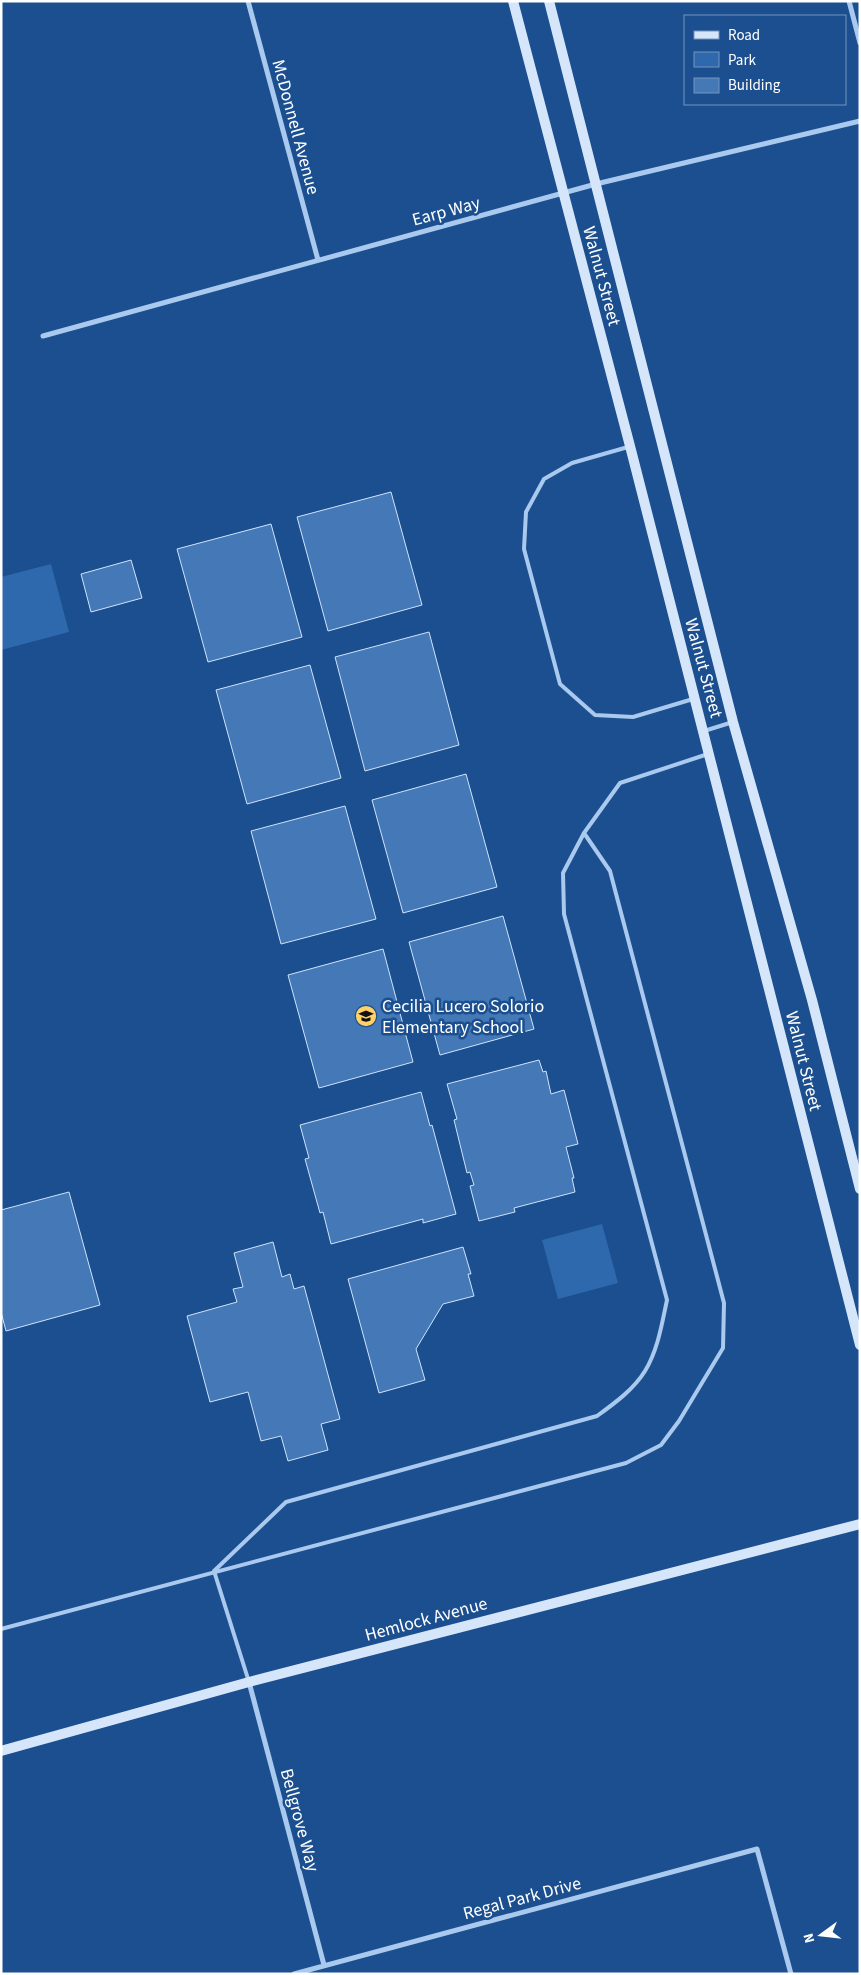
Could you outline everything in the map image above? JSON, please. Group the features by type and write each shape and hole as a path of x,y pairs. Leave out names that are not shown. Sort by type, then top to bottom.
{"street":[{"name":"McDonnell Avenue","path":"248,1 318,260"},
{"name":"Walnut Street","path":"513,1 704,730 860,1345"},
{"name":"Walnut Street","path":"549,1 732,722 812,1000 860,1189"},
{"path":"849,1 860,43"},
{"name":"Earp Way","path":"43,336 596,184 860,121"},
{"name":"Hemlock Avenue","path":"1,1750 249,1682 860,1524"},
{"name":"Bellgrove Way","path":"249,1682 324,1966"},
{"name":"Regal Park Drive","path":"294,1974 757,1849 791,1974"}],"lane":[{"path":"630,446 572,463 544,480 526,512 524,549 560,684 595,715 633,717 695,698"},
{"path":"704,730 732,722"},
{"path":"214,1571 286,1502 597,1416 621,1399 645,1371 660,1333 667,1300 564,914 563,873 584,833 620,783 709,754"},
{"path":"1,1629 626,1463 661,1445 723,1348 724,1303 610,871 584,833"},
{"path":"214,1571 249,1682"}],"green space":[{"path":"51,564 69,632 1,650 1,577"},
{"path":"602,1224 618,1283 558,1299 542,1240"}],"building":[{"path":"391,492 422,605 328,631 297,517"},
{"path":"271,524 302,637 208,662 177,549"},
{"path":"131,560 142,598 91,612 81,574"},
{"path":"429,632 459,745 365,771 335,657"},
{"path":"310,665 341,778 247,804 216,690"},
{"path":"466,774 497,887 403,913 372,800"},
{"path":"345,806 376,919 281,944 251,831"},
{"path":"503,916 534,1029 440,1055 409,942"},
{"path":"383,949 413,1062 319,1088 288,975"},
{"path":"539,1060 543,1072 546,1071 551,1094 564,1090 578,1144 566,1147 574,1178 572,1178 575,1192 514,1208 515,1212 479,1221 470,1186 474,1185 470,1172 467,1173 454,1120 457,1119 447,1084"},
{"path":"421,1092 456,1214 423,1223 423,1219 331,1244 323,1212 320,1213 305,1159 309,1158 300,1125"},
{"path":"69,1192 100,1305 6,1331 1,1312 1,1210"},
{"path":"273,1242 282,1277 290,1274 294,1289 304,1286 340,1419 321,1424 328,1450 288,1461 281,1436 261,1441 248,1392 210,1402 187,1316 237,1302 233,1289 243,1287 234,1253"},
{"path":"463,1247 471,1274 468,1274 474,1296 443,1304 416,1349 425,1380 379,1393 348,1279"}],"place":[{"name":"Cecilia Lucero Solorio Elementary School","path":"366,1016"}]}
